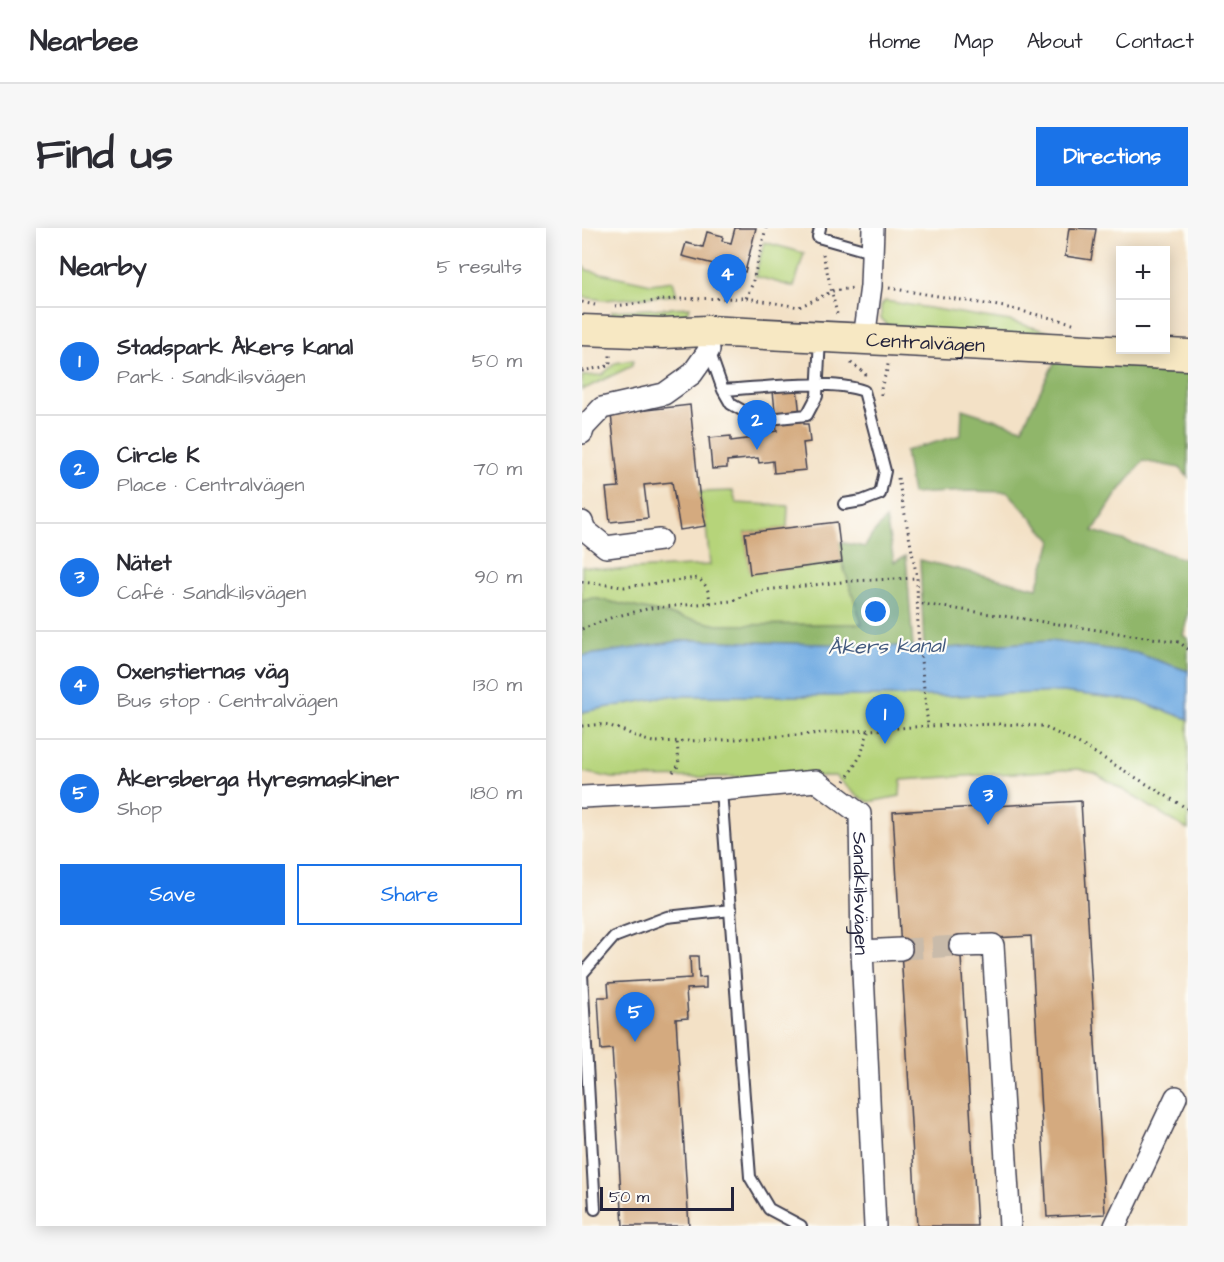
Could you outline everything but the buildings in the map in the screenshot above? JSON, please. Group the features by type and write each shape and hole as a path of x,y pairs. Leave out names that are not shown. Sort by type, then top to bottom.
{"street":[{"path":"844,337 871,286 873,228"},
{"name":"Centralvägen","path":"582,330 663,333 708,340 844,337 1188,355"},
{"name":"Centralvägen","path":"582,350 663,333"},
{"path":"582,433 584,427 602,408 664,394 692,374 708,340"},
{"path":"582,522 585,530 606,547 660,540"},
{"name":"Sandkilsvägen","path":"582,797 721,790 816,781 860,814 862,951 875,1226"},
{"path":"960,946 993,945 1010,1226"},
{"path":"862,951 901,949"},
{"path":"1115,1226 1176,1097"}],"lane":[{"path":"820,228 818,237 871,252"},
{"path":"708,340 723,390 731,404 759,420 807,415 817,396 818,385 844,337"},
{"path":"723,390 849,385 864,391 885,471 880,494 862,501 844,504"},
{"path":"721,790 750,1177 769,1209 801,1226"},
{"path":"595,1209 582,974 614,937 667,917 730,910"}],"path":[{"path":"746,298 766,228"},
{"path":"815,250 824,255 824,266 838,315 845,318 844,337"},
{"path":"605,307 673,299 746,298 799,307 833,291 871,286 1004,307 1082,325"},
{"path":"882,399 880,386 887,376 888,357"},
{"path":"582,582 625,587 697,578 704,582 709,592 710,603"},
{"path":"582,629 613,617 651,608 732,601 755,591 852,581 917,578"},
{"path":"916,603 1179,642 1188,648"},
{"path":"918,632 928,726"},
{"path":"582,726 601,724 643,740 677,741 722,740 869,728 1000,724 1042,726 1080,744 1188,809"},
{"path":"836,794 853,771 861,755 869,728"},
{"path":"668,774 676,771 679,765 677,741"}],"green space":[{"path":"764,242 804,253 794,287 755,276"},
{"path":"582,265 587,270 651,284 673,281 677,295 603,300 582,297"},
{"path":"885,301 1010,321 1071,338 892,330 881,318 881,306"},
{"path":"690,307 686,314 611,324 612,311"},
{"path":"633,360 632,366 582,390 582,376 602,375 615,363"},
{"path":"1055,361 1188,367 1188,477 1180,468 1143,461 1116,495 1093,531 1188,560 1188,615 1183,635 1188,639 1188,671 1136,653 1050,641 924,648 920,560 1037,588 1052,541 1008,492 969,491 912,494 905,451 961,435 962,409 1022,428"},
{"path":"733,491 736,503 788,506 787,528 745,533 750,573 842,562 863,624 718,625 593,598 582,601 582,566 614,570 710,565 706,526 699,492"},
{"path":"886,519 894,562 906,556 913,647 687,640 582,656 582,601 593,598 718,625 862,624 842,562 839,542 865,547"},
{"path":"1063,692 1138,701 1188,719 1188,830 1097,774 1079,769 901,780 900,796 869,802 856,795 835,776 613,778 582,772 582,712 669,696 949,696"}],"water":[{"path":"687,640 948,648 1050,641 1136,653 1188,671 1188,719 1138,701 1063,692 949,696 669,696 582,712 582,656"}],"tunnel":[{"path":"901,949 960,946"}],"place":[{"name":"Oxenstiernas väg","path":"727,304"},
{"name":"Circle K","path":"757,450"},
{"name":"Stadspark Åkers kanal","path":"885,744"},
{"name":"Nätet","path":"988,825"},
{"name":"Åkersberga Hyresmaskiner","path":"635,1042"}],"water label":[{"name":"Åkers kanal","path":"886,646"}]}
